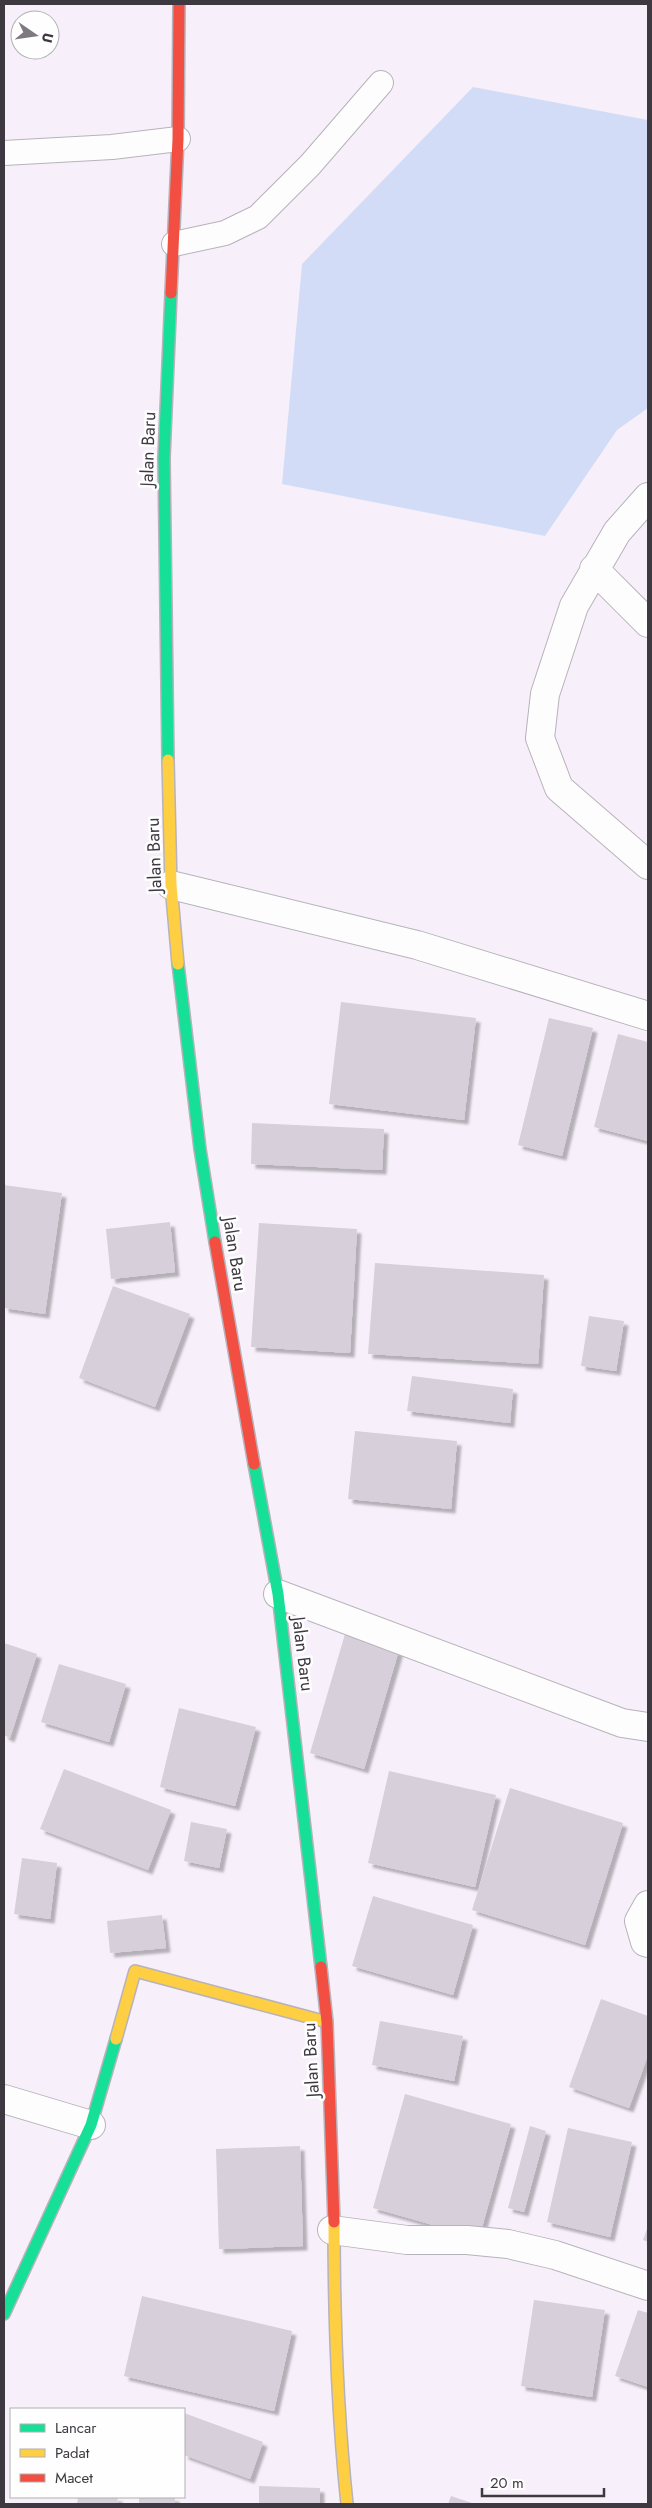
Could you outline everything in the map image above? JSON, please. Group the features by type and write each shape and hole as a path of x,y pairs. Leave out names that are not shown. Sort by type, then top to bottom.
{"main road":[{"name":"Jalan Baru","path":"179,4 178,139 164,458 164,567 171,885 184,1022 200,1149 278,1594 311,1869 327,2022 334,2184 332,2230 338,2421 347,2504"},
{"path":"4,2314 91,2125 135,1971 327,2022"}],"street":[{"path":"648,498 616,532 574,606 545,694 540,738 560,788 648,864"},
{"path":"594,568 648,623"},
{"path":"171,885 417,945 648,1016"},
{"path":"278,1594 622,1723 648,1727"},
{"path":"648,1905 639,1921 645,1942 648,1943"},
{"path":"4,2099 91,2125"},
{"path":"332,2230 407,2240 467,2240 508,2244 555,2255 648,2286"}],"lane":[{"path":"174,244 225,233 258,217 310,165 381,83"},
{"path":"4,154 112,148 178,139"}],"water":[{"path":"473,87 648,120 648,408 617,430 545,536 282,484 302,264"}],"building":[{"path":"341,1002 476,1018 464,1120 329,1104"},
{"path":"549,1018 593,1028 562,1156 518,1145"},
{"path":"618,1034 648,1042 648,1141 594,1127"},
{"path":"252,1123 384,1129 382,1170 251,1164"},
{"path":"4,1185 62,1193 45,1314 4,1308"},
{"path":"170,1222 175,1272 111,1279 106,1229"},
{"path":"259,1223 357,1229 350,1353 251,1347"},
{"path":"375,1263 544,1275 538,1364 368,1354"},
{"path":"113,1286 190,1314 155,1407 79,1378"},
{"path":"589,1316 624,1321 616,1371 581,1366"},
{"path":"412,1376 513,1389 510,1423 407,1411"},
{"path":"355,1431 457,1441 451,1509 348,1499"},
{"path":"345,1634 399,1650 364,1769 310,1753"},
{"path":"4,1643 37,1654 10,1738 4,1735"},
{"path":"59,1664 126,1684 109,1742 41,1722"},
{"path":"179,1708 256,1727 235,1806 160,1787"},
{"path":"64,1769 171,1810 148,1870 40,1829"},
{"path":"389,1771 496,1795 475,1887 368,1863"},
{"path":"510,1788 623,1823 585,1945 472,1910"},
{"path":"191,1822 227,1829 219,1868 184,1861"},
{"path":"22,1858 57,1863 50,1919 14,1914"},
{"path":"373,1896 473,1925 453,1995 352,1966"},
{"path":"162,1915 166,1948 110,1953 107,1921"},
{"path":"601,1999 648,2016 648,2055 629,2108 569,2087"},
{"path":"380,2021 463,2036 454,2081 372,2065"},
{"path":"405,2094 511,2124 479,2238 373,2208"},
{"path":"530,2126 546,2131 524,2212 508,2208"},
{"path":"568,2128 632,2142 610,2237 547,2222"},
{"path":"300,2146 303,2246 219,2249 216,2149"},
{"path":"648,2226 648,2242 643,2240"},
{"path":"142,2296 292,2331 274,2411 124,2376"},
{"path":"534,2300 605,2310 592,2397 521,2386"},
{"path":"638,2310 648,2313 648,2387 615,2376"},
{"path":"185,2413 263,2442 250,2479 185,2455"},
{"path":"259,2486 320,2488 320,2504 259,2504"},
{"path":"451,2496 475,2504 448,2504"},
{"path":"78,2498 118,2498 117,2504 77,2504"},
{"path":"139,2498 175,2498 175,2504 139,2504"}],"traffic: fast":[{"path":"168,760 164,458 171,293"},
{"path":"178,964 200,1149 215,1242"},
{"path":"254,1464 278,1594 321,1967"},
{"path":"4,2314 91,2125 116,2039"}],"traffic: slow":[{"path":"168,760 171,885 178,964"},
{"path":"116,2039 135,1971 327,2022"},
{"path":"334,2222 337,2363 347,2504"}],"traffic: jam":[{"path":"171,293 178,139 179,4"},
{"path":"215,1242 254,1464"},
{"path":"321,1967 327,2022 334,2222"}]}
